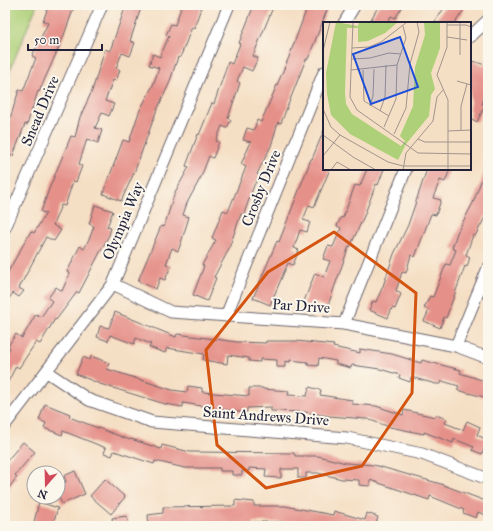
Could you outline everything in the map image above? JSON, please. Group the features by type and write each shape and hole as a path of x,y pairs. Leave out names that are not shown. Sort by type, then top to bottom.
{"street":[{"name":"Snead Drive","path":"5,228 102,5"},
{"name":"Olympia Way","path":"5,425 113,284 229,5"},
{"path":"345,22 355,5"},
{"path":"471,36 488,20"},
{"name":"Crosby Drive","path":"226,316 323,74"},
{"path":"344,324 406,170"},
{"path":"456,346 488,268"},
{"name":"Par Drive","path":"113,284 171,312 344,324 456,346 488,358"},
{"name":"Saint Andrews Drive","path":"47,372 89,400 152,422 347,438 422,454 488,479"}],"highlighted area":[{"path":"334,232 416,293 412,393 362,466 266,488 217,445 206,350 268,272"}],"green space":[{"path":"5,5 37,5 5,82"}],"building":[{"path":"49,5 69,5 74,7 63,38 39,92 38,91 27,125 25,124 13,156 11,155 5,170 5,120 9,122 19,90 23,91 36,58 32,56 48,23 43,21"},
{"path":"126,5 142,5 130,41 135,43 130,56 122,53 116,68 120,70 116,81 113,80 105,101 114,104 109,116 102,113 95,128 102,130 98,143 87,139 79,164 82,166 76,182 73,181 65,206 61,205 53,225 61,230 54,241 46,237 19,288 24,291 19,297 13,293 5,304 5,277 31,231 34,233 46,213 41,212 49,189 71,136 75,137 80,117 92,91 105,49 110,51"},
{"path":"182,5 202,5 194,28 192,27 180,58 178,57 134,173 121,201 103,194 123,140 129,142 139,112 153,85 159,68 149,65 153,54 160,57 169,36 166,35 171,24 175,25"},
{"path":"254,5 274,5 253,56 258,58 252,71 243,67 237,81 240,83 228,118 231,120 227,128 222,126 216,141 219,142 213,158 209,156 201,177 187,203 183,215 189,217 181,243 178,251 172,248 166,264 171,266 165,280 160,278 156,289 138,281 161,226 164,227 175,192 189,167 186,166 198,134 199,135 212,103 214,104 228,62 232,64"},
{"path":"308,5 329,5 281,123 278,122 271,146 257,174 260,176 254,185 244,214 241,214 228,251 214,277 216,278 207,301 193,295 204,266 202,265 216,240 212,238 223,210 228,212 246,167 241,164 251,142 243,140 247,128 254,130 257,120 261,122 289,57"},
{"path":"379,5 404,5 395,18 391,16 388,22 370,22"},
{"path":"446,5 467,5 456,22 435,22"},
{"path":"473,61 488,66 488,88 482,104 485,105 477,122 471,119 471,66"},
{"path":"323,132 323,170 330,170 314,207 309,205 303,220 310,222 307,232 300,230 294,248 299,250 293,265 288,263 270,305 253,298 277,241 279,242"},
{"path":"487,165 488,212 475,236 473,235 466,255 470,257 467,267 465,266 446,318 444,317 440,328 424,321 429,310 424,308 430,296 433,297 446,264 450,265 456,250 452,248 457,233 473,203"},
{"path":"367,170 384,170 378,185 376,184 350,247 349,246 327,308 316,303 314,308 303,304 315,273 324,277 330,261 323,259 328,246 333,247 341,228 337,226 341,217 343,218 355,185 360,186"},
{"path":"427,170 450,170 445,182 440,180 433,198 441,200 436,215 431,214 415,257 411,255 406,273 402,272 396,291 401,294 395,309 392,308 388,318 369,310 373,301 376,302 394,254 408,225"},
{"path":"95,205 113,211 107,227 111,228 109,235 79,293 77,292 56,320 55,319 40,344 36,342 19,368 16,366 5,388 5,356 10,348 8,346 16,334 22,338 36,314 41,317 52,301 48,298 56,287 62,291 70,273 67,272 80,246 84,249 90,237 94,226 89,224"},
{"path":"115,312 176,337 177,334 237,342 266,343 266,341 296,341 334,345 333,347 360,353 360,349 392,354 421,363 422,360 461,370 460,373 488,382 488,398 457,390 459,386 442,381 441,384 436,384 411,377 410,382 399,378 400,375 380,369 352,365 351,368 336,364 336,361 319,358 318,366 308,365 308,362 290,360 290,362 285,361 285,367 277,367 277,360 260,359 260,362 249,361 249,358 228,355 227,364 203,360 204,354 167,348 165,353 149,347 151,344 136,338 134,344 110,335 108,341 97,337 100,326 109,328"},
{"path":"91,356 109,363 107,369 172,390 187,392 188,386 202,388 202,392 249,396 249,388 263,388 289,391 288,395 307,396 309,387 321,390 320,395 352,400 352,404 376,406 403,415 404,410 435,417 436,415 447,419 445,423 463,430 467,421 480,427 477,435 488,440 482,454 472,450 474,447 454,439 453,443 424,432 424,434 390,427 367,419 329,416 304,412 271,411 271,407 247,408 247,412 239,412 183,403 183,407 165,404 100,384 76,374 83,357 90,360"},
{"path":"45,404 70,414 69,417 130,440 131,439 161,449 162,445 190,452 294,453 295,456 318,456 346,463 374,465 441,484 488,502 488,516 478,512 476,518 463,513 464,510 430,496 429,500 370,480 370,486 359,485 359,480 342,479 318,473 306,473 306,478 298,478 298,469 281,469 281,478 265,477 266,469 249,468 249,471 242,471 242,475 232,475 232,471 220,471 220,468 185,468 155,461 154,464 114,451 112,456 104,453 106,448 63,431 62,435 44,428 46,423 39,420"},
{"path":"23,442 35,452 15,475 17,477 5,493 5,463"},
{"path":"75,471 85,494 66,502 66,482 66,475"},
{"path":"105,479 125,497 111,514 90,496"},
{"path":"235,500 254,502 254,506 285,506 333,515 334,511 365,520 367,513 378,517 376,524 379,526 305,526 287,522 253,522 253,525 215,523 214,525 149,526 148,515 163,513 163,507 235,506"},
{"path":"38,505 48,505 58,508 52,526 33,526"},
{"path":"127,516 128,526 113,526 112,518"}]}
